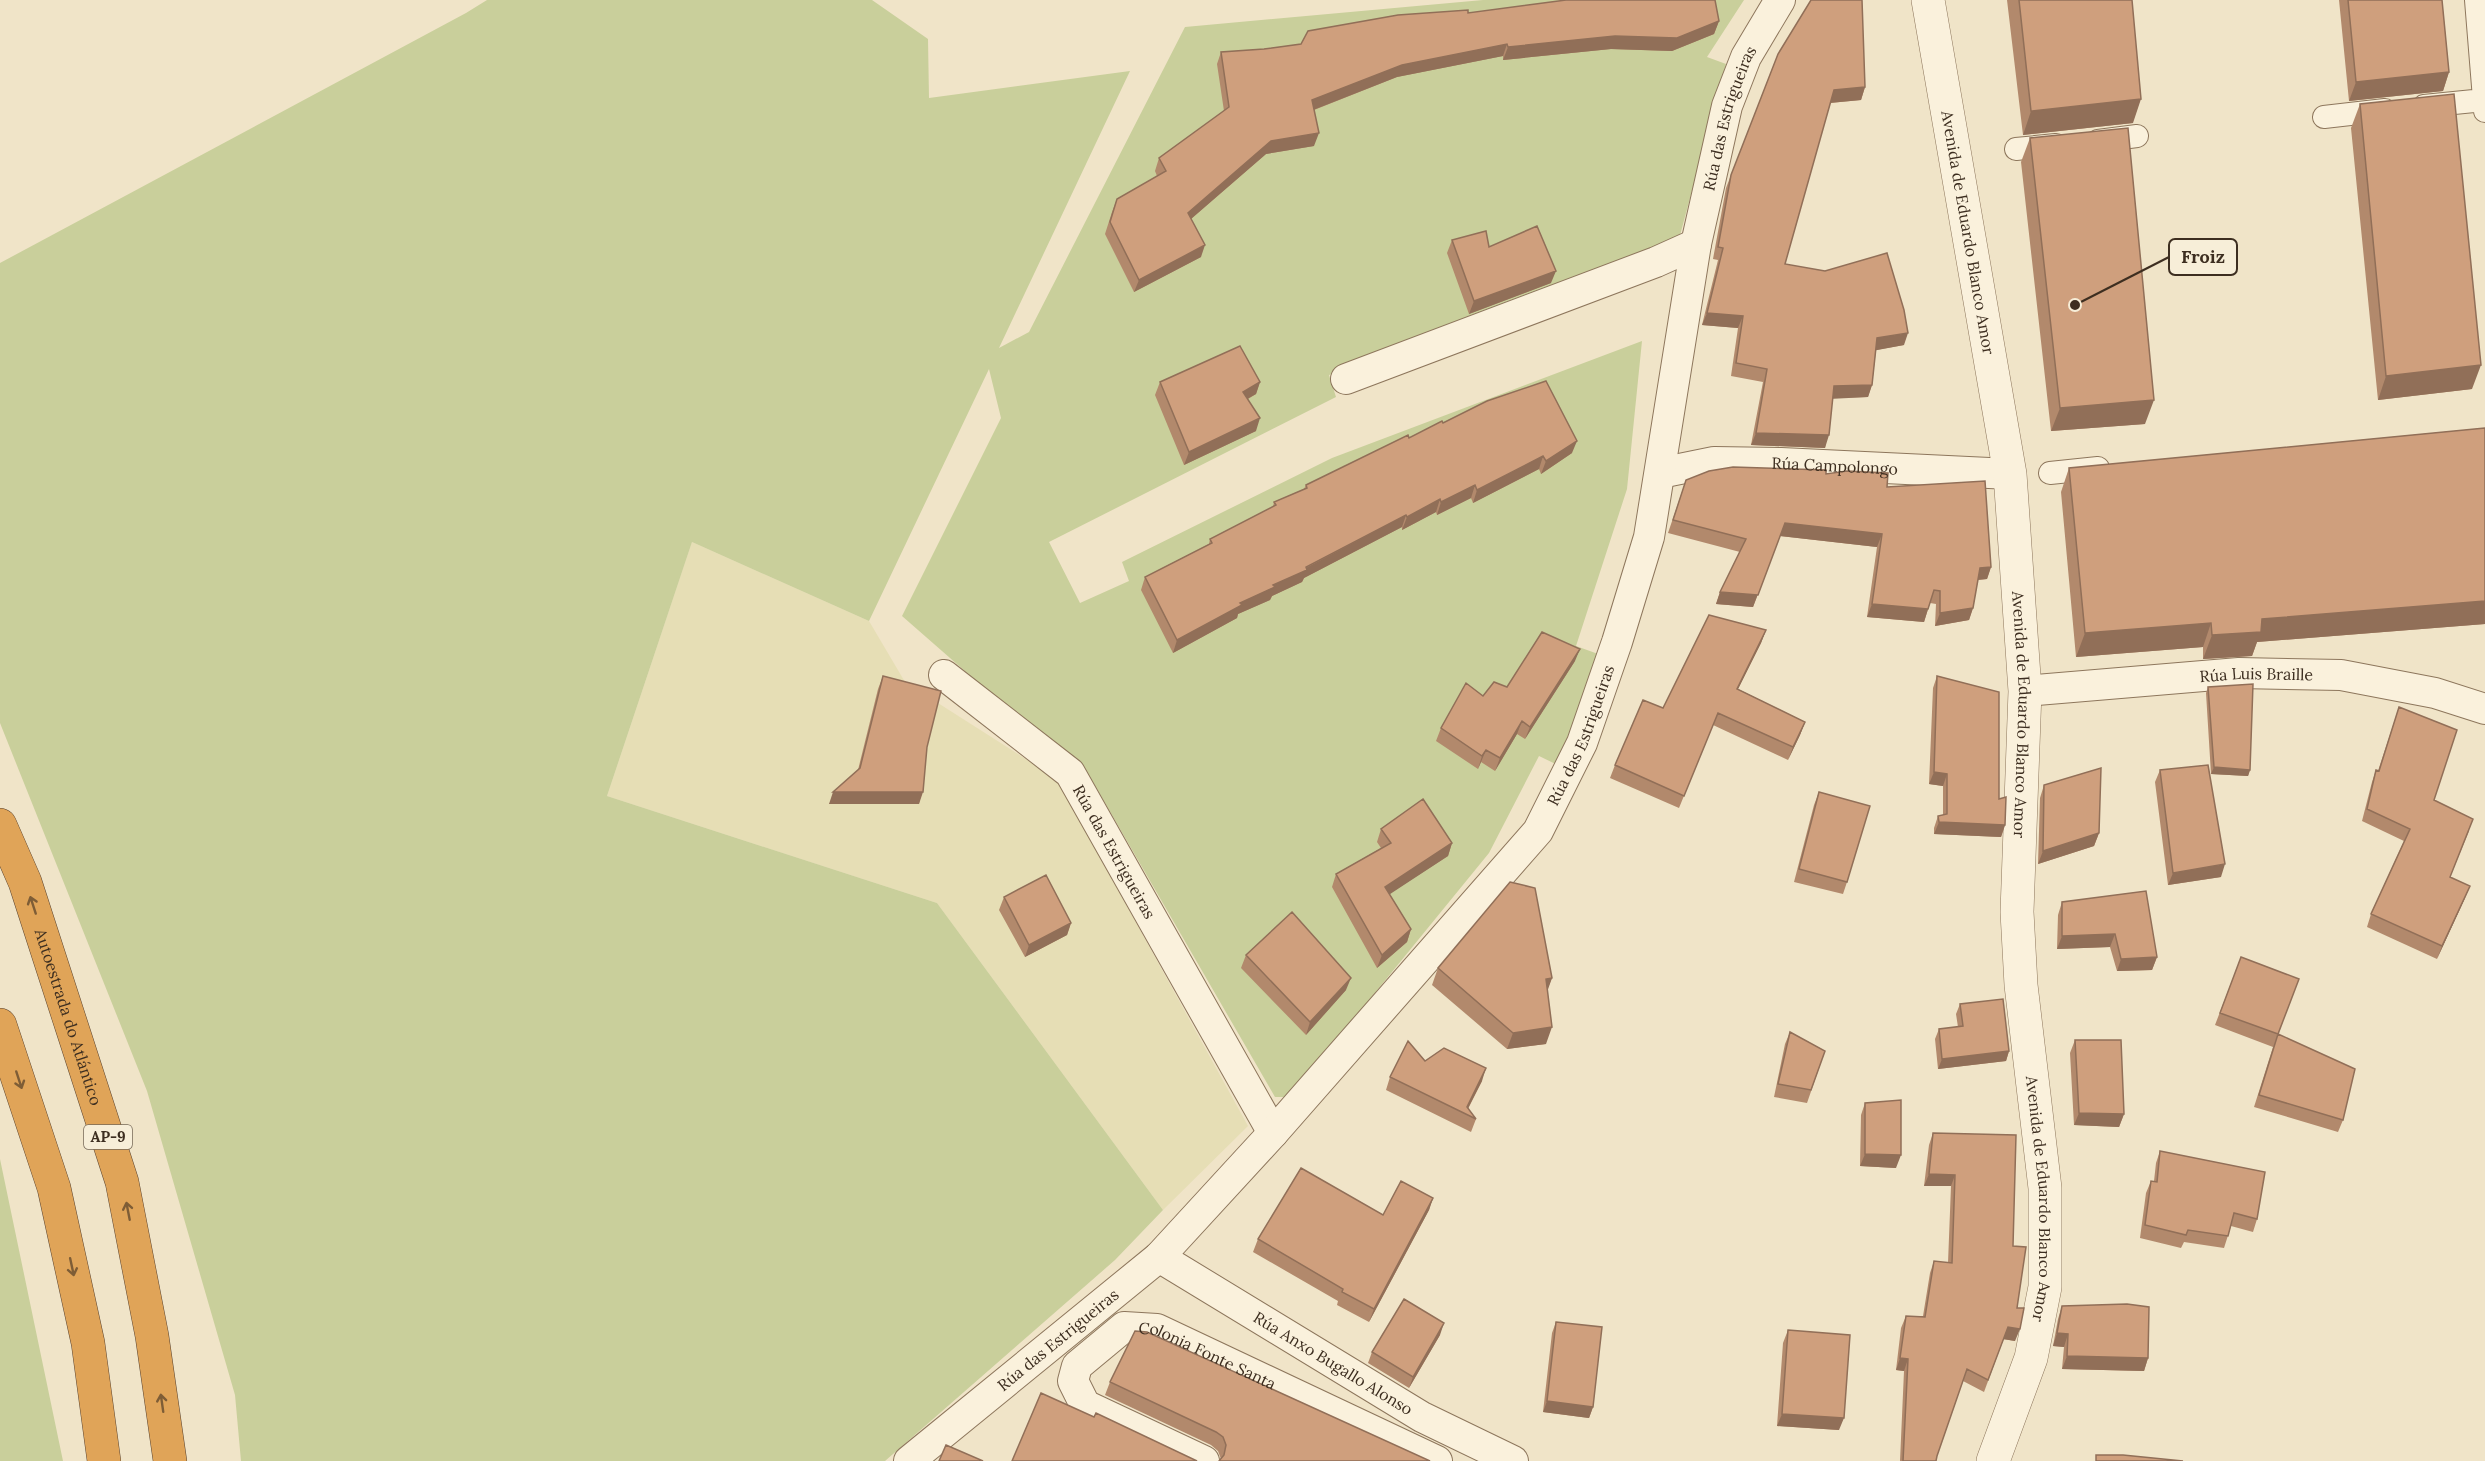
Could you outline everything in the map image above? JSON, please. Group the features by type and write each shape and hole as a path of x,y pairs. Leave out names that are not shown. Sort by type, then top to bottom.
{"highway":[{"name":"Autoestrada do Atlántico","path":"0,825 25,882 122,1182 152,1336 170,1461"},
{"path":"0,1025 54,1188 88,1343 104,1461"}],"street":[{"name":"Rúa das Estrigueiras","path":"909,1461 1159,1257 1273,1133 1538,831 1582,743 1612,658 1648,537 1696,244 1727,106 1746,57 1780,0"},
{"name":"Avenida de Eduardo Blanco Amor","path":"1928,0 2010,474 2025,691 2017,912 2021,985 2045,1188 2045,1287 2031,1358 1993,1461"},
{"path":"2324,117 2485,106 2476,0"},
{"path":"2016,149 2137,136"},
{"path":"1346,379 1656,262 1696,244"},
{"name":"Rúa Campolongo","path":"1660,473 1714,462 2010,474"},
{"path":"2050,473 2121,465"},
{"name":"Rúa Luis Braille","path":"2025,691 2239,673 2341,675 2435,693 2485,709"},
{"name":"Rúa das Estrigueiras","path":"944,675 1070,773 1273,1133"},
{"name":"Rúa Anxo Bugallo Alonso","path":"1159,1257 1422,1417 1512,1461"},
{"name":"Colonia Fonte Santa","path":"1204,1461 1085,1406 1073,1382 1077,1366 1124,1327 1157,1329 1437,1461"}],"shaded area":[{"path":"692,542 869,621 905,682 1057,779 1248,1126 1163,1210 937,903 607,796"}],"green space":[{"path":"487,0 872,0 928,39 929,98 1130,71 999,348 1029,332 1185,27 1483,0 1744,0 1707,57 1726,64 1679,239 1437,342 1329,375 1336,397 1049,542 1080,603 1129,581 1122,562 1332,458 1642,341 1627,489 1576,646 1612,659 1568,770 1539,756 1489,853 1290,1097 1275,1097 1094,784 902,616 1001,418 989,369 869,621 692,542 607,796 937,903 1163,1210 1115,1260 885,1461 241,1461 235,1395 147,1091 0,723 0,263"},
{"path":"0,1159 63,1461 0,1461"}],"building":[{"path":"1566,0 1715,0 1719,21 1677,38 1615,36 1508,47 1507,44 1402,65 1312,100 1319,133 1271,141 1188,213 1205,245 1139,280 1110,222 1117,199 1166,171 1159,158 1229,107 1221,52 1301,44 1308,31 1398,15 1468,10 1468,13"},
{"path":"1811,0 1862,0 1865,87 1834,90 1785,264 1825,271 1887,253 1904,310 1908,333 1877,338 1872,385 1834,386 1829,435 1756,433 1767,369 1736,363 1743,316 1707,313 1723,248 1718,247 1731,175 1778,54"},
{"path":"2019,0 2132,0 2141,99 2031,111"},
{"path":"2348,0 2442,0 2449,72 2356,82"},
{"path":"2454,94 2481,365 2386,376 2360,104"},
{"path":"2128,128 2154,400 2060,408 2030,138"},
{"path":"1537,226 1556,271 1474,301 1452,240 1486,231 1489,247"},
{"path":"1240,346 1260,382 1243,392 1260,418 1189,452 1160,382"},
{"path":"1546,381 1577,441 1546,461 1543,456 1477,490 1475,485 1441,502 1440,499 1407,517 1406,515 1306,567 1307,570 1273,585 1275,587 1240,603 1242,605 1177,640 1145,577 1212,543 1210,539 1276,505 1274,502 1307,488 1306,485 1408,435 1409,438 1487,401"},
{"path":"2485,428 2485,601 2262,619 2261,632 2212,635 2211,623 2085,633 2069,468"},
{"path":"1733,467 1826,470 1826,474 1847,471 1888,473 1887,487 1985,481 1991,567 1980,568 1973,608 1940,613 1940,591 1934,590 1928,609 1872,604 1882,534 1785,523 1758,595 1720,592 1746,539 1673,520 1686,480 1709,471"},
{"path":"1709,615 1766,630 1737,689 1805,722 1793,747 1718,713 1684,796 1615,765 1643,700 1663,708"},
{"path":"1542,632 1580,649 1530,727 1522,721 1500,758 1486,750 1482,756 1441,728 1466,683 1483,696 1494,682 1507,687"},
{"path":"883,676 941,691 927,747 923,792 833,792 860,768"},
{"path":"1937,676 1999,692 1999,799 2006,797 2005,825 1939,822 1938,816 1947,814 1947,774 1934,772"},
{"path":"2253,684 2250,770 2214,767 2208,687"},
{"path":"2399,707 2457,730 2434,800 2473,819 2450,877 2470,886 2442,946 2371,914 2410,829 2367,809 2376,770 2379,771"},
{"path":"2208,765 2225,864 2173,873 2160,770"},
{"path":"2101,768 2099,833 2043,851 2044,785"},
{"path":"1819,792 1870,806 1847,882 1799,869"},
{"path":"1423,799 1452,843 1385,887 1411,929 1382,955 1336,874 1391,843 1381,829"},
{"path":"1046,875 1071,923 1029,945 1004,897"},
{"path":"1510,882 1535,888 1552,978 1546,979 1552,1027 1513,1033 1438,968"},
{"path":"2146,891 2157,957 2121,959 2115,934 2062,936 2062,902"},
{"path":"1292,912 1351,978 1310,1022 1246,955"},
{"path":"2241,957 2299,979 2278,1034 2220,1013"},
{"path":"2003,999 2009,1051 1942,1059 1939,1029 1963,1026 1960,1004"},
{"path":"1790,1032 1825,1051 1811,1090 1778,1084"},
{"path":"2278,1034 2355,1069 2343,1120 2259,1095"},
{"path":"2075,1040 2121,1040 2124,1114 2079,1113"},
{"path":"1408,1041 1425,1061 1444,1048 1486,1068 1467,1107 1476,1119 1390,1077"},
{"path":"1901,1100 1901,1155 1865,1154 1865,1103"},
{"path":"1933,1133 2016,1135 2013,1246 2026,1247 2017,1308 2024,1308 2020,1329 2008,1327 1988,1380 1967,1369 1936,1461 1903,1461 1908,1359 1900,1358 1906,1316 1925,1317 1934,1261 1952,1263 1955,1175 1929,1174"},
{"path":"2160,1151 2265,1172 2257,1219 2234,1213 2228,1236 2188,1230 2186,1235 2145,1225 2151,1181 2157,1182"},
{"path":"1301,1168 1383,1215 1401,1181 1433,1198 1374,1309 1342,1292 1343,1289 1258,1239"},
{"path":"1404,1299 1444,1323 1413,1377 1372,1352"},
{"path":"2127,1304 2149,1307 2148,1358 2067,1356 2068,1334 2057,1333 2062,1306"},
{"path":"1556,1322 1602,1327 1593,1407 1547,1401"},
{"path":"1788,1330 1850,1335 1844,1418 1782,1414"},
{"path":"1135,1331 1147,1332 1430,1461 1219,1461 1224,1455 1226,1445 1223,1437 1110,1382"},
{"path":"1041,1393 1094,1417 1096,1413 1197,1461 1012,1461"},
{"path":"946,1445 983,1461 939,1461"},
{"path":"2096,1455 2123,1455 2183,1461 2096,1461"}],"place":[{"name":"Froiz","path":"2075,305"}]}
